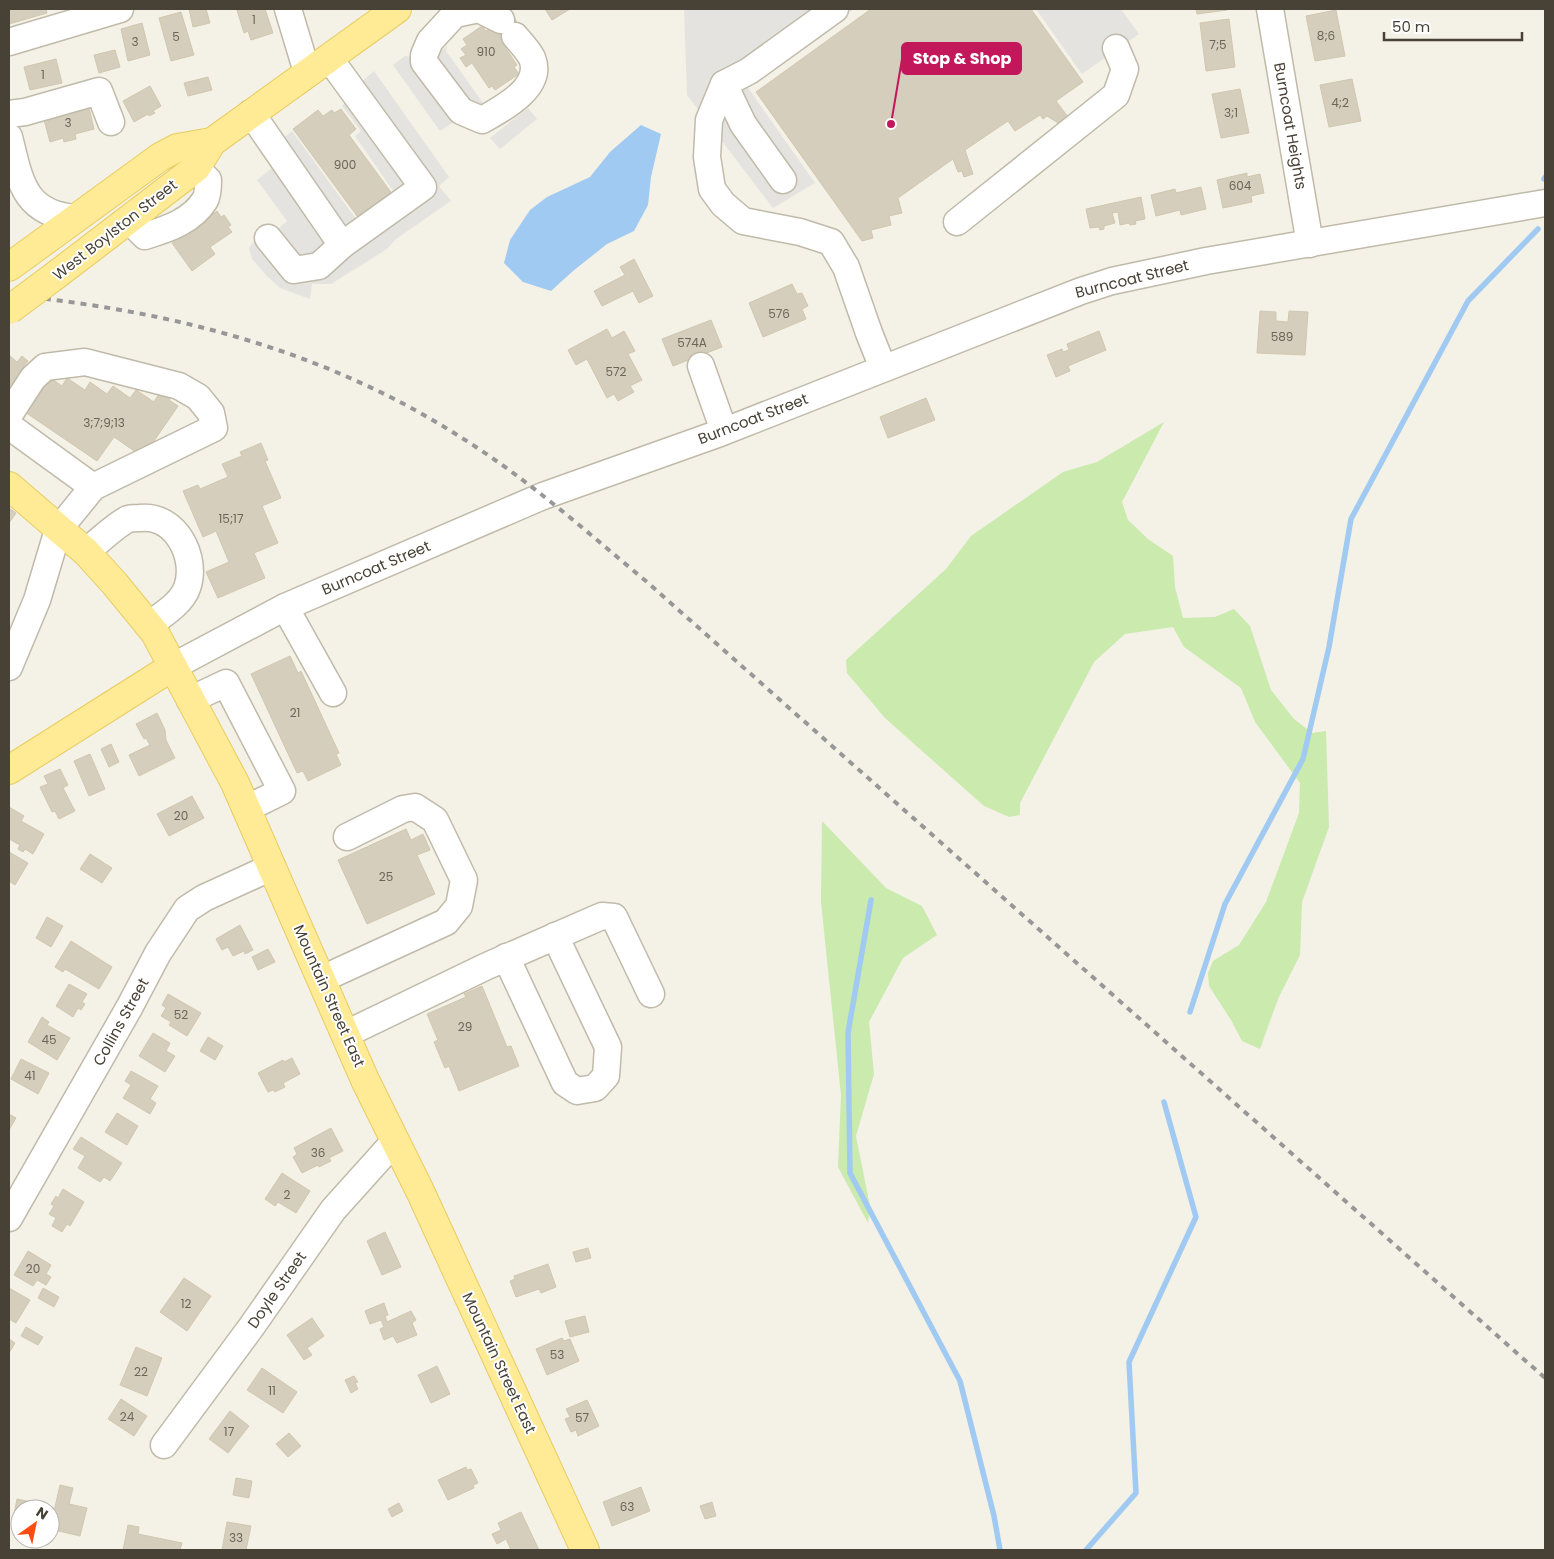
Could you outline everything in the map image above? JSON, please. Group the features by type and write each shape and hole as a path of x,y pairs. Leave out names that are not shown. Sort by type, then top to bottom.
{"main road":[{"name":"West Boylston Street","path":"9,310 196,168 212,142 396,9"},
{"name":"West Boylston Street","path":"9,267 160,157 177,148 212,142"},
{"name":"Mountain Street East","path":"9,486 58,530 86,552 149,625 235,783 365,1080 420,1191 585,1550"},
{"name":"Burncoat Street","path":"9,770 172,667"}],"street":[{"path":"9,42 120,9"},
{"path":"288,9 307,72"},
{"path":"479,9 508,28 532,58 534,75 526,89 506,107 482,120 461,111 424,62 424,55 430,41 453,11 479,9"},
{"path":"835,9 749,71 724,84 709,120 707,157 712,188 723,204 743,221 800,232 830,242 846,267 883,368"},
{"name":"Burncoat Heights","path":"1270,9 1310,244"},
{"path":"957,222 1116,95 1125,69 1116,48"},
{"path":"268,238 294,270 319,266 342,245 423,187 329,58"},
{"path":"724,84 743,124 783,180"},
{"path":"9,114 25,112 99,90 111,122"},
{"path":"251,113 342,245"},
{"path":"9,137 19,179 30,197 48,211 60,216 76,218"},
{"path":"129,220 145,236 189,219 207,198 208,180 196,168"},
{"name":"Burncoat Street","path":"172,667 285,607 544,496 724,431 1034,308 1112,281 1206,261 1545,202"},
{"path":"9,415 33,378 45,368 85,362 178,386 198,397 211,413 214,428 93,486 58,530 37,600 9,667"},
{"path":"701,366 724,431"},
{"path":"9,426 93,486"},
{"path":"86,552 128,520 144,518 155,520 166,525 176,533 183,543 190,566 186,589 180,599 149,625"},
{"path":"285,607 333,693"},
{"path":"190,700 226,684 282,791 246,809"},
{"path":"322,979 446,922 459,906 464,880 435,820 415,807 402,809 347,837"},
{"name":"Collins Street","path":"9,1218 129,1008 158,953 186,909 204,898 272,867"},
{"path":"346,1034 506,957 602,916 614,917 651,994"},
{"path":"506,957 565,1083 577,1091 595,1088 606,1076 608,1047 555,936"},
{"name":"Doyle Street","path":"164,1445 252,1326 333,1210 395,1141"}],"green space":[{"path":"1164,422 1122,502 1128,520 1148,539 1173,556 1175,587 1183,618 1215,617 1234,609 1250,626 1271,690 1294,719 1312,733 1326,731 1329,827 1302,902 1300,955 1278,999 1260,1049 1242,1041 1209,986 1208,973 1213,961 1239,945 1266,902 1299,813 1300,783 1255,722 1241,688 1184,647 1173,627 1125,634 1094,662 1020,803 1020,815 1009,817 984,806 885,718 847,673 846,660 946,569 971,536 1063,472 1097,462"},
{"path":"822,821 886,888 922,906 937,935 903,958 869,1022 874,1074 856,1136 870,1206 868,1223 838,1167 841,1095 821,902"}],"shaded area":[{"path":"684,9 854,9 746,85 815,183 773,208 687,95"},
{"path":"1036,9 1121,9 1139,34 1082,74"},
{"path":"447,46 446,51 483,103 440,131 393,65 405,56 432,59"},
{"path":"374,71 449,177 439,186 451,201 396,239 387,249 331,284 312,284 310,299 280,288 252,259 249,248 268,223 275,231 287,221 257,180 272,168 282,139 292,131 359,223 396,195 355,136 361,131 342,106 359,84"},
{"path":"528,108 537,119 500,149 490,138"}],"water":[{"path":"641,125 661,134 651,177 648,205 634,231 607,244 551,291 523,282 504,263 510,240 530,210 547,197 590,177 610,152"}],"building":[{"path":"9,9 46,9 47,13 9,24"},
{"path":"189,9 206,9 210,23 193,27"},
{"path":"265,9 273,33 251,40 248,31 244,33 237,10"},
{"path":"545,9 570,9 552,20"},
{"path":"871,9 1031,9 1083,82 1056,101 1071,121 1063,126 1047,116 1043,119 1040,115 1015,131 1008,121 965,150 973,174 964,177 962,171 958,172 953,159 898,198 902,213 889,216 891,225 871,230 873,238 862,241 756,92"},
{"path":"1196,9 1227,9 1227,10 1197,14"},
{"path":"1336,10 1345,56 1315,61 1306,16"},
{"path":"181,12 194,55 171,61 159,18"},
{"path":"508,16 513,16 520,27 520,32 503,44 517,65 514,67 519,74 495,90 492,86 489,88 472,63 466,67 460,58 466,55 461,49 467,45 463,39 482,26 486,31"},
{"path":"1229,19 1235,67 1206,71 1200,23"},
{"path":"142,23 150,55 128,61 121,29"},
{"path":"115,50 120,67 99,73 94,55"},
{"path":"56,59 62,83 30,90 24,67"},
{"path":"208,77 212,90 188,96 184,83"},
{"path":"1352,79 1361,121 1329,127 1320,85"},
{"path":"150,86 161,106 153,111 155,113 149,116 148,114 134,122 123,101"},
{"path":"1240,89 1249,133 1221,138 1212,94"},
{"path":"88,104 94,129 75,134 76,139 64,142 63,138 50,142 43,116"},
{"path":"341,109 356,129 349,135 393,195 360,220 293,129 318,110 323,116 332,110 334,113"},
{"path":"1247,173 1247,177 1260,174 1264,193 1251,196 1252,202 1223,208 1217,180"},
{"path":"1201,187 1206,209 1181,215 1180,210 1156,216 1151,195 1175,189 1176,193"},
{"path":"1141,197 1145,219 1135,221 1136,224 1120,225 1118,212 1112,213 1115,223 1104,226 1104,229 1100,230 1099,227 1090,228 1086,209"},
{"path":"217,211 221,217 224,215 231,225 228,227 232,232 210,247 215,254 192,271 172,243"},
{"path":"634,259 653,296 639,303 633,291 602,306 594,291 625,275 620,267"},
{"path":"792,284 797,294 802,293 808,306 802,309 806,319 763,337 749,303"},
{"path":"1260,311 1276,312 1276,321 1288,322 1289,311 1308,312 1305,355 1257,353"},
{"path":"711,320 722,347 673,366 662,339"},
{"path":"607,329 612,338 624,331 635,351 628,354 642,380 630,386 634,392 618,401 614,394 607,398 587,359 576,365 568,350"},
{"path":"1099,331 1106,350 1068,366 1070,371 1056,377 1047,355 1062,349 1063,352 1069,350 1067,344"},
{"path":"9,355 17,362 22,356 28,361 23,367 28,372 9,394"},
{"path":"46,375 62,386 67,378 85,390 90,382 107,394 113,386 130,398 136,390 154,402 159,394 162,396 166,389 173,394 169,400 178,406 143,457 114,437 97,461 22,410"},
{"path":"926,398 935,420 888,438 880,417"},
{"path":"261,443 268,460 265,461 281,498 262,506 278,543 254,553 265,578 218,598 206,572 229,562 216,531 203,537 183,491 198,485 200,489 228,477 222,464 242,456 240,452"},
{"path":"9,508 16,513 9,523"},
{"path":"290,656 298,673 301,671 339,753 336,754 341,765 308,781 303,771 297,773 251,674"},
{"path":"157,713 165,730 166,740 175,758 139,776 129,755 150,745 146,738 144,739 136,724"},
{"path":"111,744 119,762 109,767 101,749"},
{"path":"90,754 105,789 89,796 74,761"},
{"path":"60,769 68,785 63,788 75,811 59,819 55,811 52,812 40,787 48,784 44,776"},
{"path":"192,796 204,818 169,836 157,814"},
{"path":"9,807 24,816 21,821 44,834 33,854 25,849 23,852 18,849 20,845 9,839"},
{"path":"406,829 411,840 423,834 430,850 417,855 435,894 367,924 338,860"},
{"path":"9,852 28,863 15,885 9,881"},
{"path":"90,854 112,868 102,883 80,869"},
{"path":"47,917 63,926 51,947 36,938"},
{"path":"240,925 253,950 245,954 244,951 233,956 228,947 222,950 216,939"},
{"path":"71,941 112,967 99,989 65,969 63,972 55,967"},
{"path":"268,949 275,962 258,970 252,957"},
{"path":"69,984 87,994 82,1002 85,1004 81,1010 78,1008 73,1017 56,1006"},
{"path":"482,986 507,1047 511,1046 519,1066 459,1091 449,1066 445,1068 434,1042 438,1040 427,1014 466,997 464,994"},
{"path":"168,994 201,1013 187,1036 169,1025 171,1022 161,1016 166,1008 162,1005"},
{"path":"42,1017 49,1022 47,1025 70,1038 57,1060 28,1042"},
{"path":"153,1033 170,1043 166,1051 175,1056 165,1072 139,1056"},
{"path":"208,1037 223,1046 215,1060 200,1051"},
{"path":"292,1058 300,1074 283,1083 285,1087 275,1092 273,1090 268,1092 258,1073 283,1060 284,1062"},
{"path":"21,1059 49,1073 38,1094 11,1079"},
{"path":"131,1071 158,1086 150,1099 156,1103 150,1114 123,1098 131,1085 125,1081"},
{"path":"117,1113 138,1126 127,1145 105,1132"},
{"path":"9,1114 16,1118 9,1130"},
{"path":"331,1128 343,1151 329,1158 331,1161 302,1173 293,1157 297,1154 294,1148"},
{"path":"81,1137 122,1163 110,1181 104,1177 100,1182 78,1168 85,1156 73,1149"},
{"path":"282,1173 310,1191 296,1213 278,1202 275,1206 265,1199"},
{"path":"63,1189 84,1202 70,1226 67,1224 62,1232 52,1226 56,1218 49,1214 54,1206 51,1204 56,1196 58,1198"},
{"path":"385,1232 401,1267 382,1275 367,1241"},
{"path":"588,1248 591,1258 576,1262 573,1252"},
{"path":"28,1251 51,1265 46,1274 51,1277 46,1285 37,1280 33,1286 14,1275"},
{"path":"548,1264 556,1287 541,1293 539,1289 516,1297 510,1281 515,1279 514,1276"},
{"path":"184,1278 211,1296 187,1331 160,1312"},
{"path":"9,1288 30,1300 16,1323 9,1319"},
{"path":"43,1288 59,1297 54,1307 38,1298"},
{"path":"384,1303 388,1315 385,1316 387,1322 411,1311 416,1320 412,1323 417,1335 397,1343 393,1336 384,1340 380,1329 384,1327 381,1320 370,1324 365,1311"},
{"path":"585,1316 589,1332 570,1337 565,1321"},
{"path":"312,1318 324,1336 307,1348 312,1355 304,1360 287,1335"},
{"path":"26,1327 43,1337 38,1345 21,1336"},
{"path":"562,1338 564,1341 570,1339 579,1361 547,1375 536,1349"},
{"path":"9,1339 15,1343 9,1353"},
{"path":"136,1347 162,1358 147,1396 120,1385"},
{"path":"437,1366 450,1394 431,1403 418,1375"},
{"path":"262,1368 297,1392 283,1413 247,1390"},
{"path":"354,1376 358,1382 355,1383 358,1389 351,1393 345,1380"},
{"path":"121,1399 147,1416 134,1436 108,1419"},
{"path":"587,1400 599,1426 578,1436 576,1430 571,1432 565,1419 570,1417 566,1409"},
{"path":"230,1411 249,1426 228,1453 209,1439"},
{"path":"289,1433 301,1446 288,1457 276,1444"},
{"path":"466,1467 467,1470 471,1469 478,1483 473,1485 474,1488 448,1500 438,1480"},
{"path":"236,1478 252,1481 249,1498 233,1495"},
{"path":"60,1485 73,1488 69,1504 87,1508 80,1536 60,1531 60,1499 57,1499"},
{"path":"641,1487 650,1511 612,1526 603,1502"},
{"path":"712,1502 716,1516 705,1519 700,1506"},
{"path":"399,1503 403,1511 392,1517 388,1509"},
{"path":"521,1512 539,1550 511,1550 506,1539 497,1544 492,1534 501,1530 498,1523"},
{"path":"227,1522 251,1526 246,1550 222,1550"},
{"path":"128,1525 139,1527 138,1534 182,1543 180,1550 123,1550"}],"waterway":[{"path":"1190,1012 1225,904 1303,759 1329,647 1351,519 1468,301 1538,229"},
{"path":"871,900 848,1033 850,1173 960,1381 994,1516 1000,1550"},
{"path":"1086,1550 1136,1493 1129,1362 1196,1217 1164,1102"}],"railway":[{"path":"9,295 128,311 244,339 301,358 356,381 410,407 487,454 557,507 647,582 1545,1378"}],"place":[{"name":"Stop & Shop","path":"891,124"}]}
